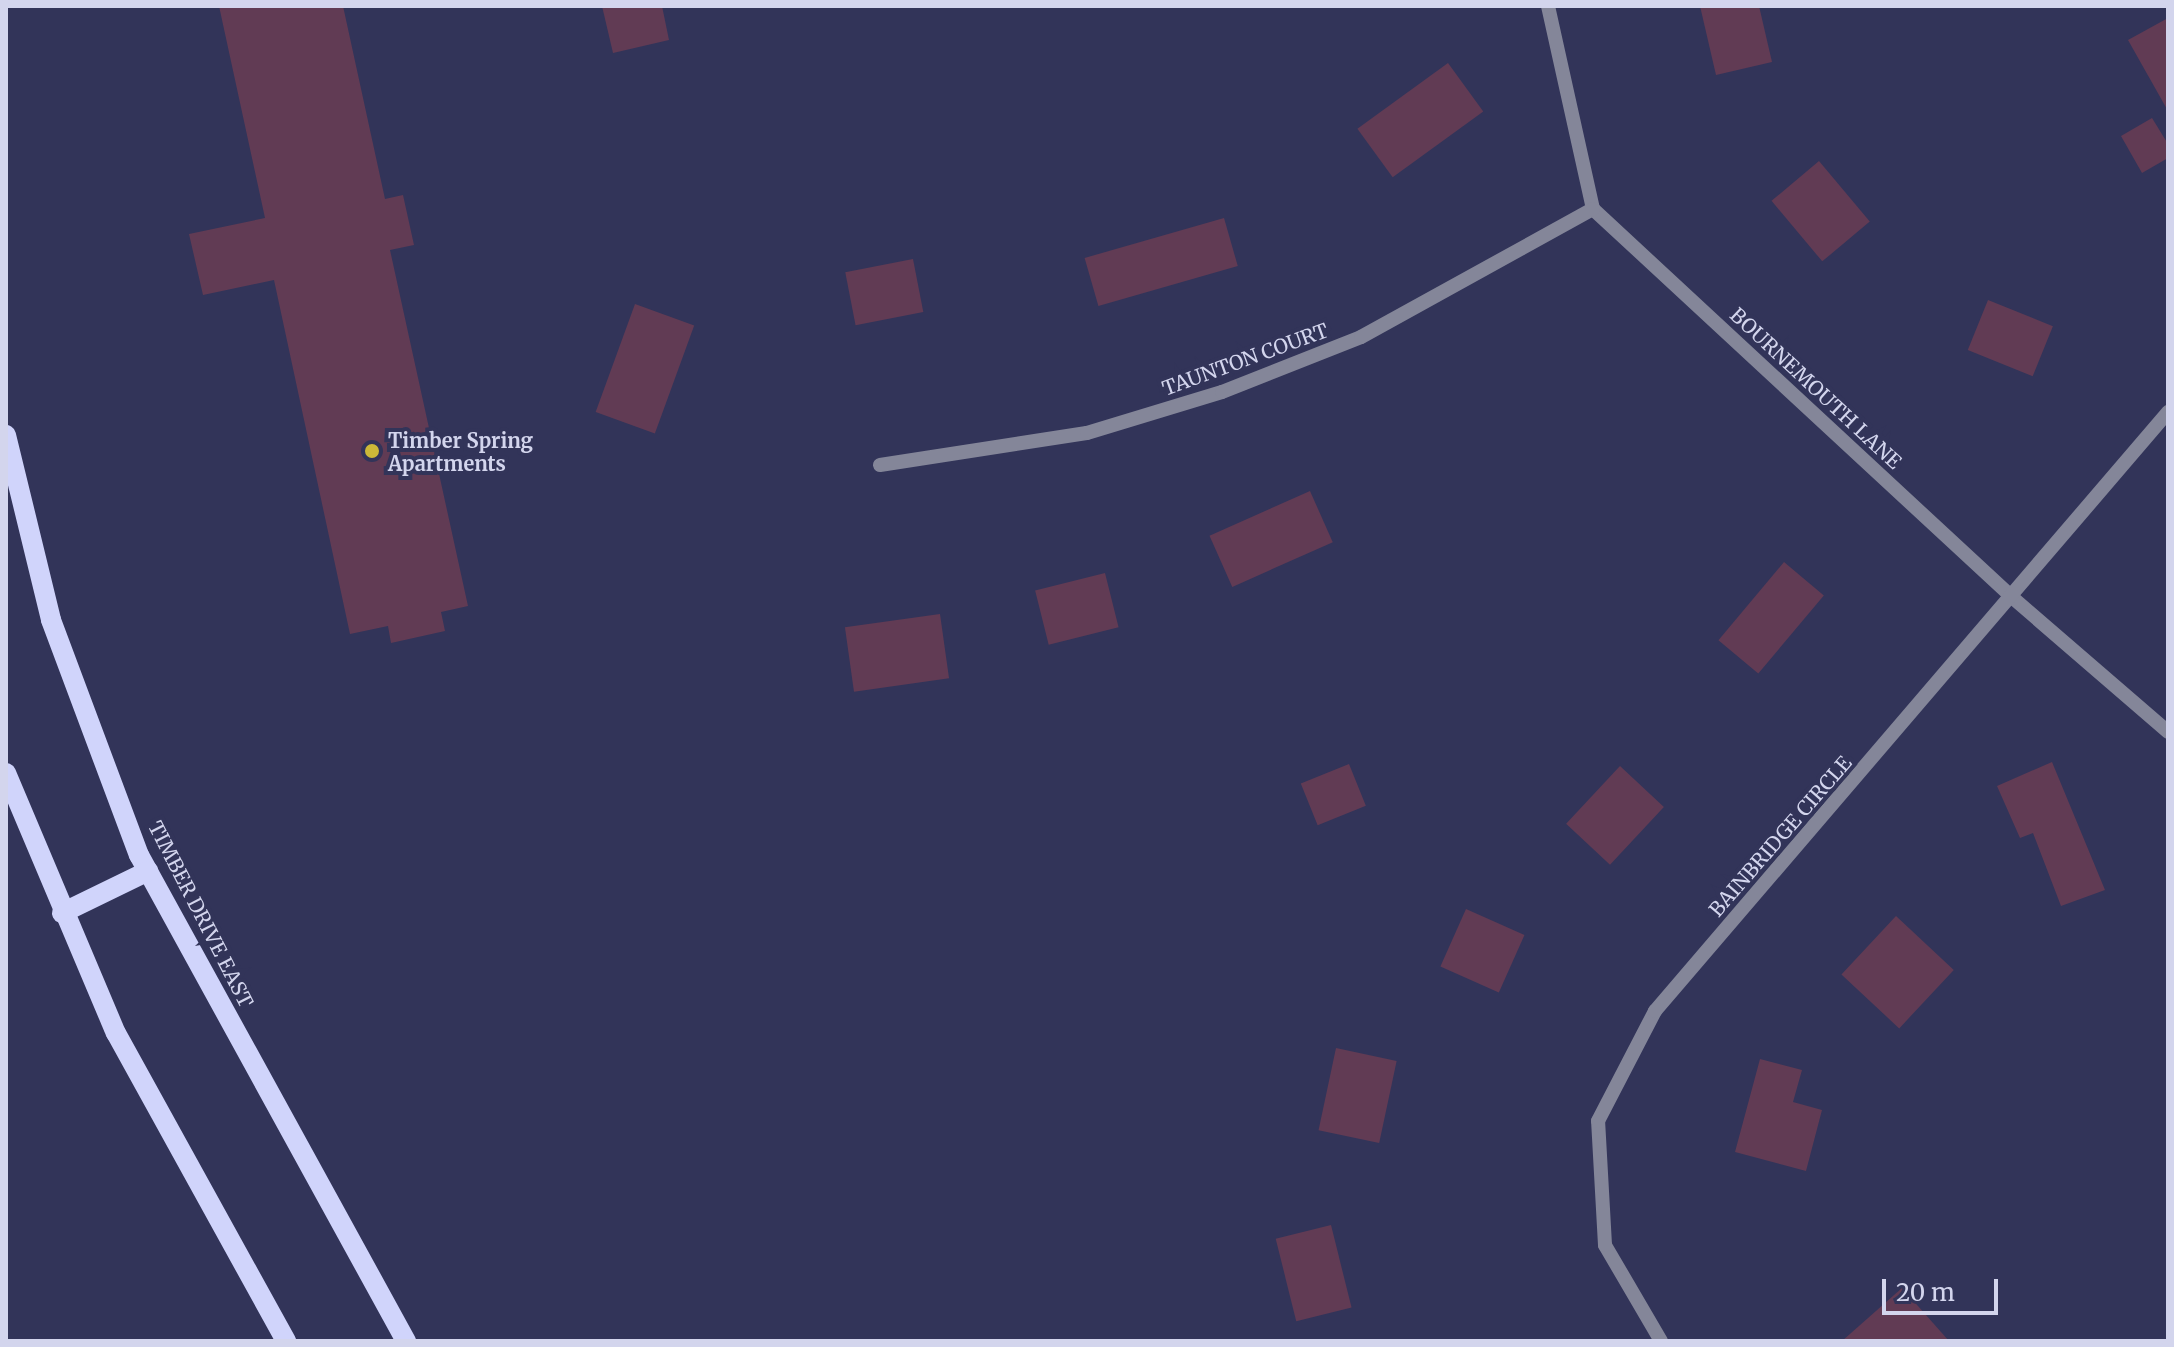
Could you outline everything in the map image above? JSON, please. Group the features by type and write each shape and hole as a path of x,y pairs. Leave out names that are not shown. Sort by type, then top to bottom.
{"main road":[{"name":"TIMBER DRIVE EAST","path":"6,435 51,620 148,871 406,1341"},
{"path":"6,773 62,913 123,1047 286,1341"},
{"path":"62,913 148,871"}],"street":[{"path":"1548,6 1593,209"},
{"name":"TAUNTON COURT","path":"880,465 1087,433 1222,392 1361,337 1593,209"},
{"name":"BOURNEMOUTH LANE","path":"1593,209 2013,598 2168,732"},
{"name":"BAINBRIDGE CIRCLE","path":"1661,1341 1605,1245 1598,1121 1655,1011 2013,598 2168,412"}],"building":[{"name":"Timber Spring Apartments","path":"219,6 343,6 385,199 403,195 414,245 390,250 468,606 441,612 445,631 391,643 388,626 350,634 274,280 203,295 189,234 265,218"},
{"path":"602,6 662,6 669,40 613,53"},
{"path":"1700,6 1759,6 1772,62 1716,75"},
{"path":"2168,18 2168,111 2128,40"},
{"path":"1448,63 1483,112 1393,177 1357,129"},
{"path":"2152,118 2168,144 2168,158 2142,173 2121,136"},
{"path":"1819,161 1870,222 1822,261 1772,201"},
{"path":"1224,218 1238,266 1098,306 1085,258"},
{"path":"913,259 923,312 856,325 845,272"},
{"path":"1988,300 2053,326 2033,376 1968,350"},
{"path":"635,304 694,326 655,434 596,412"},
{"path":"1310,491 1333,542 1232,587 1210,536"},
{"path":"1784,562 1824,595 1758,674 1718,640"},
{"path":"1105,573 1119,627 1049,645 1035,590"},
{"path":"940,614 949,678 854,692 845,627"},
{"path":"2052,762 2105,890 2061,906 2033,833 2020,838 1997,786"},
{"path":"1349,764 1366,806 1318,825 1301,783"},
{"path":"1620,766 1664,807 1610,865 1566,824"},
{"path":"1466,909 1524,935 1499,993 1440,967"},
{"path":"1896,916 1954,970 1899,1028 1841,975"},
{"path":"1336,1048 1397,1061 1379,1143 1319,1130"},
{"path":"1760,1059 1802,1070 1793,1102 1822,1110 1806,1171 1735,1152"},
{"path":"1331,1225 1352,1307 1296,1321 1276,1239"},
{"path":"1902,1288 1949,1341 1842,1341"}],"place":[{"name":"Timber Spring Apartments","path":"372,451"}]}
